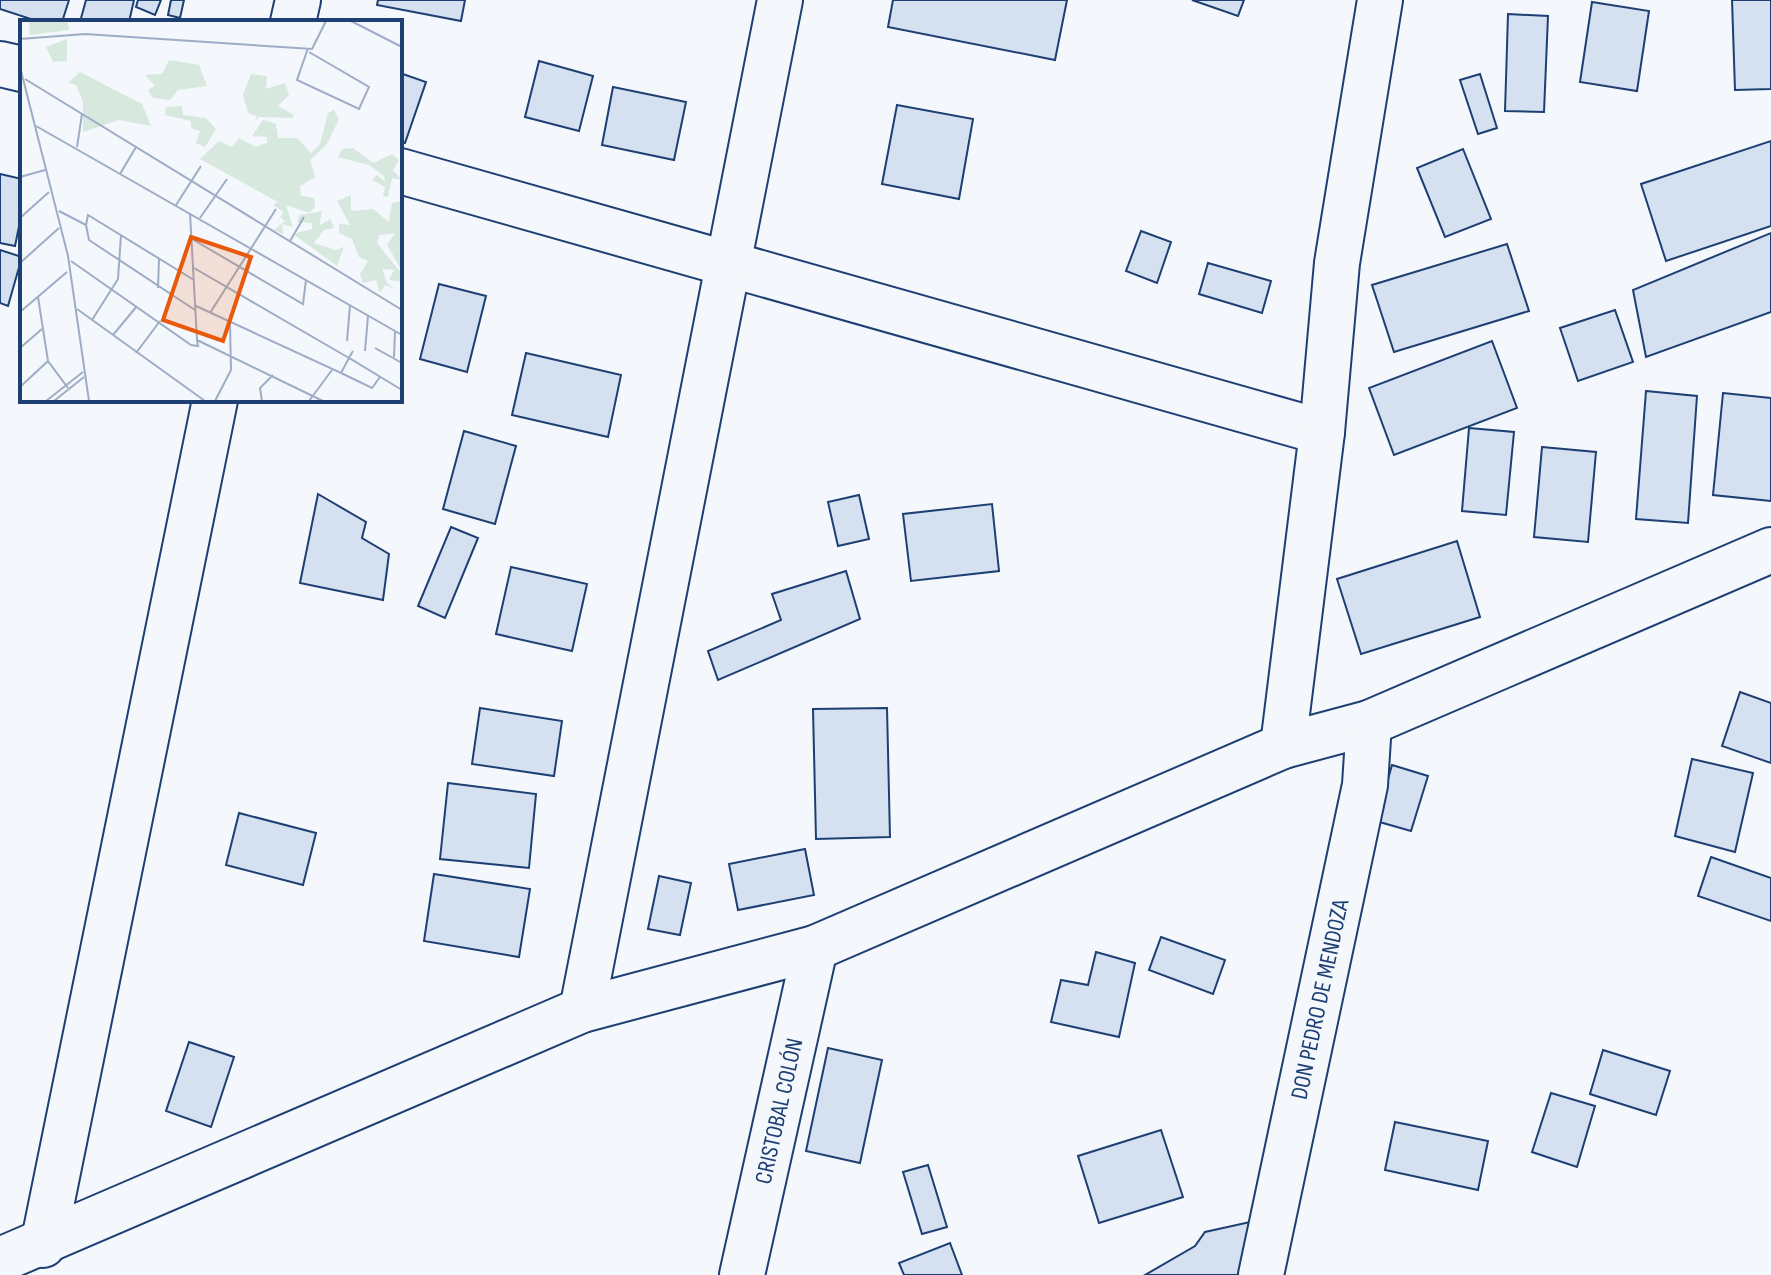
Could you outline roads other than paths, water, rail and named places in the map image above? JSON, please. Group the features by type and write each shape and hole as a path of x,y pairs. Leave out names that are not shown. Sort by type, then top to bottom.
{"street":[{"path":"293,20 298,0"},
{"path":"582,1010 780,0"},
{"path":"1283,746 1322,432 1337,263 1380,0"},
{"path":"0,64 20,69"},
{"path":"402,172 1322,432"},
{"path":"43,1245 215,402"},
{"path":"0,1260 43,1245 582,1010 815,948 1283,746 1369,723 1771,550"},
{"name":"DON PEDRO DE MENDOZA","path":"1261,1275 1365,785 1369,723"},
{"name":"CRISTOBAL COLÓN","path":"742,1275 815,948"}]}
